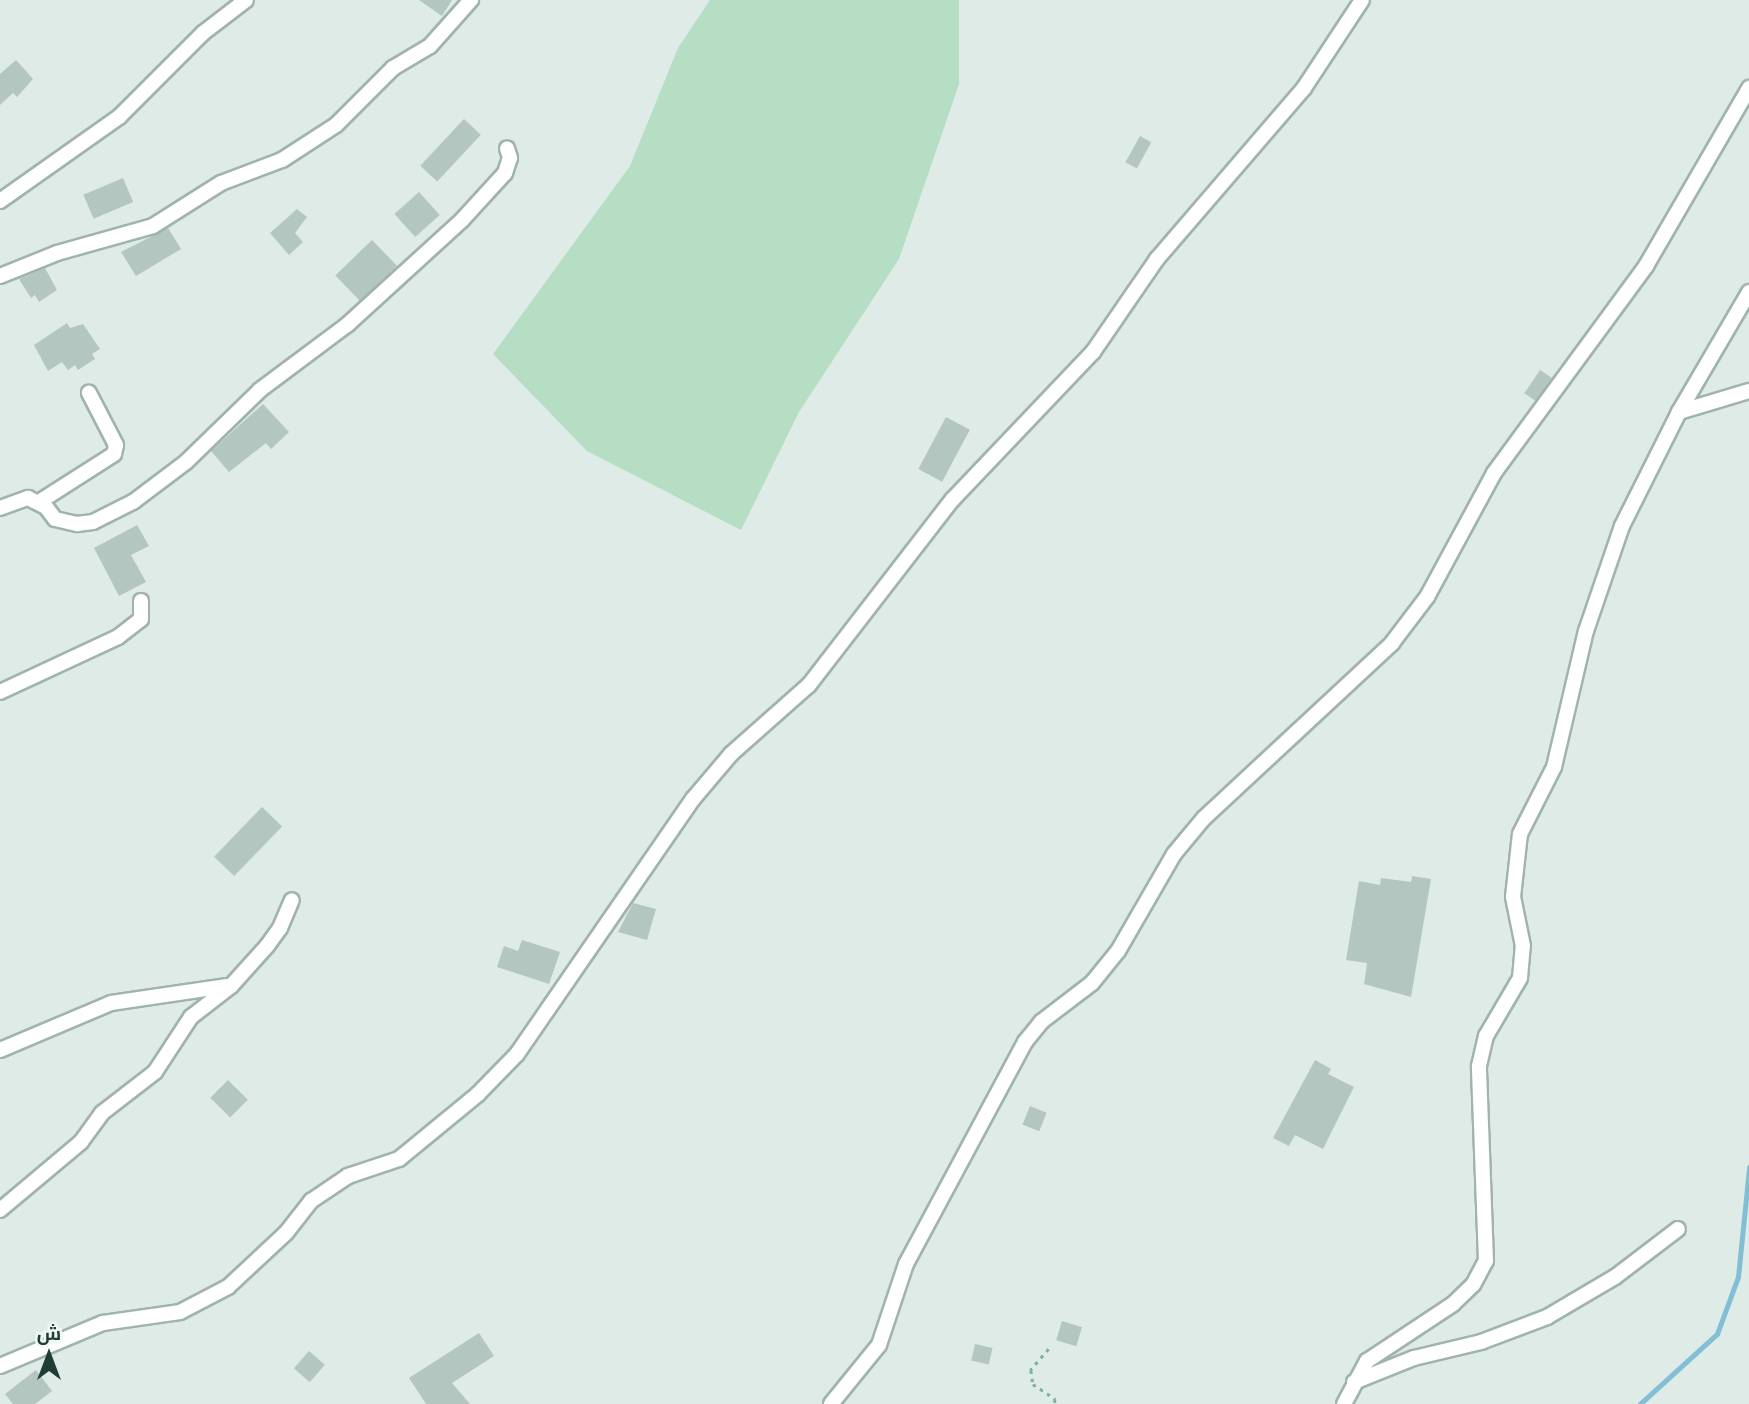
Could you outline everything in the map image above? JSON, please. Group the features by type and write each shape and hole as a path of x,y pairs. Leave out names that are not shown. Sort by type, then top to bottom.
{"street":[{"path":"0,201 119,117 203,33 246,0"},
{"path":"0,276 57,253 153,226 221,183 282,160 335,125 393,68 430,46 471,0"},
{"path":"0,1366 103,1323 180,1312 228,1287 311,1201 348,1176 399,1159 488,1084 532,1033 693,799 731,754 809,685 953,499 1093,352 1157,259 1304,89 1362,0"},
{"path":"831,1404 879,1345 906,1264 1025,1042 1041,1022 1092,982 1118,951 1174,854 1204,818 1392,643 1427,597 1494,473 1646,267 1744,105 1749,88"},
{"path":"0,508 28,498 39,502 64,523 93,522 133,502 186,462 260,390 347,325 462,219 505,173 510,159 507,149"},
{"path":"1344,1404 1367,1361 1453,1304 1473,1285 1486,1261 1479,1066 1486,1036 1520,978 1523,946 1513,897 1520,834 1554,767 1602,574 1647,473 1749,292"},
{"path":"1679,412 1749,391"},
{"path":"39,502 114,454 116,445 89,393"},
{"path":"0,692 118,636 141,619 141,601"},
{"path":"0,1210 81,1142 102,1112 155,1072 191,1017 231,986 281,928 292,900"},
{"path":"0,1050 111,1003 231,986"},
{"path":"1354,1382 1414,1358 1481,1342 1546,1317 1615,1277 1678,1229"}],"path":[{"path":"1049,1349 1031,1370 1033,1384 1055,1399 1055,1404"}],"green space":[{"path":"710,0 959,0 959,84 899,259 799,412 741,530 587,451 493,354 630,166 678,48"}],"building":[{"path":"419,0 452,0 442,16"},
{"path":"16,60 33,79 17,97 13,93 0,105 0,74"},
{"path":"464,119 481,135 437,181 420,166"},
{"path":"1140,136 1151,142 1137,169 1125,162"},
{"path":"123,178 133,202 94,219 83,195"},
{"path":"419,192 440,215 415,237 394,214"},
{"path":"297,209 307,217 295,233 303,242 289,255 270,233"},
{"path":"168,228 181,249 136,276 121,252"},
{"path":"372,240 397,266 360,301 335,275"},
{"path":"45,268 57,290 39,302 35,295 31,298 19,279"},
{"path":"67,323 70,328 83,324 100,349 92,354 95,359 78,370 75,365 68,370 62,362 48,371 34,345"},
{"path":"1540,370 1552,378 1536,401 1524,393"},
{"path":"263,404 289,432 271,449 266,443 229,472 211,451"},
{"path":"946,417 970,430 942,482 918,469"},
{"path":"137,525 149,546 131,555 146,582 119,596 94,548"},
{"path":"262,807 282,826 234,876 214,857"},
{"path":"1412,876 1431,879 1411,997 1364,984 1367,963 1346,960 1359,881 1380,885 1381,878 1411,882"},
{"path":"633,903 656,909 647,940 618,932"},
{"path":"522,940 560,952 549,984 497,967 504,946 518,951"},
{"path":"1315,1060 1331,1069 1328,1074 1354,1087 1323,1149 1295,1135 1289,1146 1273,1138"},
{"path":"228,1080 248,1100 230,1117 210,1098"},
{"path":"1030,1106 1047,1113 1039,1131 1023,1125"},
{"path":"1062,1321 1082,1327 1076,1346 1056,1340"},
{"path":"479,1333 494,1356 452,1383 470,1404 426,1404 409,1378"},
{"path":"975,1344 993,1348 989,1365 971,1361"},
{"path":"309,1351 325,1365 310,1382 294,1368"},
{"path":"36,1370 52,1391 35,1404 13,1404 5,1394"}],"waterway":[{"path":"1640,1404 1717,1334 1738,1277 1749,1168"}]}
